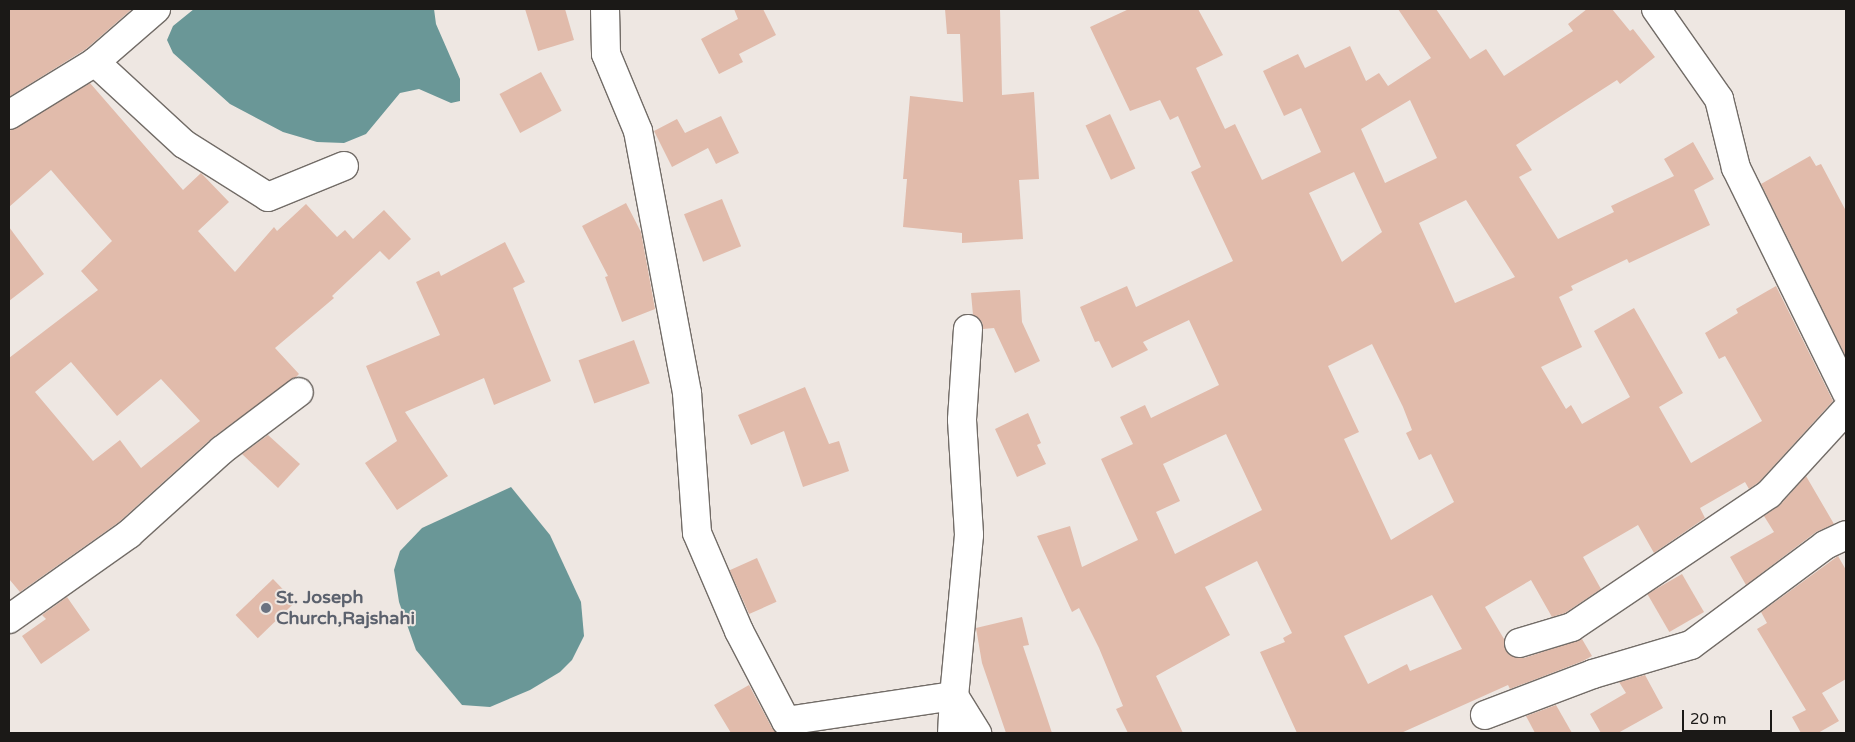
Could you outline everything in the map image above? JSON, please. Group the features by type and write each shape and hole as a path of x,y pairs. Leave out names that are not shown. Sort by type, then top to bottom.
{"street":[{"path":"9,115 95,62 156,9"},
{"path":"606,9 606,54 638,131 687,393 697,533 739,631 786,720 954,696"},
{"path":"1656,9 1719,99 1736,168 1846,392"},
{"path":"95,62 184,144 268,196 344,166"},
{"path":"952,733 969,535 962,420 968,329"},
{"path":"9,619 129,534 222,450 298,392"},
{"path":"1519,643 1572,627 1768,494 1846,410"},
{"path":"1485,716 1593,674 1691,645 1825,545 1846,535"},
{"path":"954,696 977,733"}],"water":[{"path":"194,9 434,9 436,24 460,79 460,101 451,103 419,89 400,93 366,134 344,143 317,142 283,132 230,104 173,53 167,40 173,26"},
{"path":"511,487 550,535 581,602 584,636 572,660 560,672 530,690 490,707 462,705 416,650 399,602 394,570 400,551 422,528"}],"building":[{"path":"9,9 132,9 86,49 9,97"},
{"path":"525,9 565,9 574,40 538,51"},
{"path":"734,9 763,9 776,35 739,54 743,62 719,74 701,39 738,19"},
{"path":"945,9 1000,9 1002,95 1034,92 1039,179 1019,180 1023,239 962,243 962,233 903,227 907,179 903,179 910,96 963,102 960,34 947,34"},
{"path":"1129,9 1198,9 1223,55 1196,68 1225,129 1235,124 1262,180 1321,152 1301,108 1284,116 1263,71 1298,54 1305,68 1350,46 1366,81 1379,73 1388,86 1431,58 1398,9 1436,9 1470,59 1486,49 1504,76 1573,31 1568,24 1587,9 1612,9 1630,31 1633,29 1655,57 1620,84 1617,80 1516,145 1532,170 1519,177 1558,239 1614,212 1611,206 1674,176 1664,159 1693,142 1714,179 1694,190 1710,225 1629,263 1627,259 1571,286 1573,290 1559,297 1582,347 1541,367 1566,409 1571,405 1582,424 1630,397 1594,331 1634,308 1683,393 1659,407 1691,463 1762,421 1725,356 1719,359 1705,333 1738,313 1736,309 1776,286 1833,401 1759,482 1749,489 1745,482 1700,508 1705,518 1654,553 1638,525 1583,557 1601,589 1565,613 1552,617 1531,580 1485,607 1504,639 1509,655 1524,658 1582,639 1592,656 1583,661 1510,689 1508,685 1401,733 1297,733 1260,652 1285,642 1283,638 1292,633 1257,561 1205,587 1230,635 1156,676 1183,733 1128,733 1116,709 1123,706 1099,648 1079,608 1072,612 1037,536 1070,526 1082,567 1138,540 1101,459 1133,444 1120,417 1145,405 1151,418 1219,385 1189,320 1143,342 1148,350 1112,368 1099,341 1095,342 1080,307 1127,286 1136,307 1233,261 1191,172 1201,167 1178,116 1170,120 1160,100 1130,111 1090,27","holes":["1410,100 1437,158 1385,183 1361,129","1354,172 1382,232 1342,262 1309,193","1466,200 1515,277 1455,303 1419,223","1372,344 1403,407 1412,430 1406,433 1419,460 1431,454 1454,502 1391,540 1344,439 1359,432 1328,366","1226,434 1262,510 1175,554 1156,512 1180,501 1163,464","1432,595 1462,649 1410,671 1407,664 1368,684 1344,636"]},
{"path":"541,72 562,111 520,133 500,94"},
{"path":"90,83 183,190 201,173 229,202 198,231 235,272 274,227 277,231 306,204 337,237 345,230 353,239 384,210 411,239 389,260 380,251 332,296 334,298 275,348 299,374 296,377 212,438 119,522 20,592 9,579 9,358 98,290 81,271 112,241 51,170 9,207 9,131","holes":["71,362 117,416 161,379 200,421 141,468 120,440 93,461 35,392"]},
{"path":"1110,114 1135,168 1111,180 1086,125"},
{"path":"721,116 739,153 716,164 708,148 672,167 654,131 677,119 685,133"},
{"path":"1810,156 1816,166 1821,164 1846,211 1846,357 1761,184"},
{"path":"722,199 741,246 703,262 684,214"},
{"path":"626,203 641,232 655,309 622,322 605,277 608,276 582,226"},
{"path":"9,227 44,274 9,301"},
{"path":"505,242 525,282 513,288 551,381 494,405 484,378 405,412 448,476 397,510 365,463 397,441 366,366 440,335 416,282 439,271 441,276"},
{"path":"1020,290 1022,322 1040,361 1015,373 994,328 983,329 982,322 973,315 971,293"},
{"path":"634,340 650,383 594,403 579,360"},
{"path":"805,387 829,444 839,441 849,471 803,487 784,431 751,445 738,415"},
{"path":"1028,413 1041,443 1037,445 1046,464 1017,477 995,429"},
{"path":"268,435 300,464 278,488 242,454"},
{"path":"1806,476 1834,524 1816,532 1746,585 1730,557 1774,532 1764,516 1780,505"},
{"path":"1838,556 1846,570 1846,679 1822,693 1839,721 1818,733 1801,733 1792,717 1806,710 1757,629 1767,623 1761,612"},
{"path":"757,558 777,602 749,614 730,570"},
{"path":"1682,574 1704,612 1669,632 1647,594"},
{"name":"St. Joseph Church,Rajshahi","path":"273,579 295,602 258,638 236,615"},
{"path":"67,597 90,630 41,664 22,636 46,619 42,615"},
{"path":"1022,617 1029,645 1023,646 1052,733 1006,733 982,663 976,628"},
{"path":"1645,675 1663,708 1618,733 1601,733 1590,714 1626,693 1619,682"},
{"path":"749,685 772,728 777,733 731,733 714,705"},
{"path":"1556,705 1572,733 1535,733 1526,716"}],"place":[{"name":"St. Joseph Church,Rajshahi","path":"266,608"}]}
